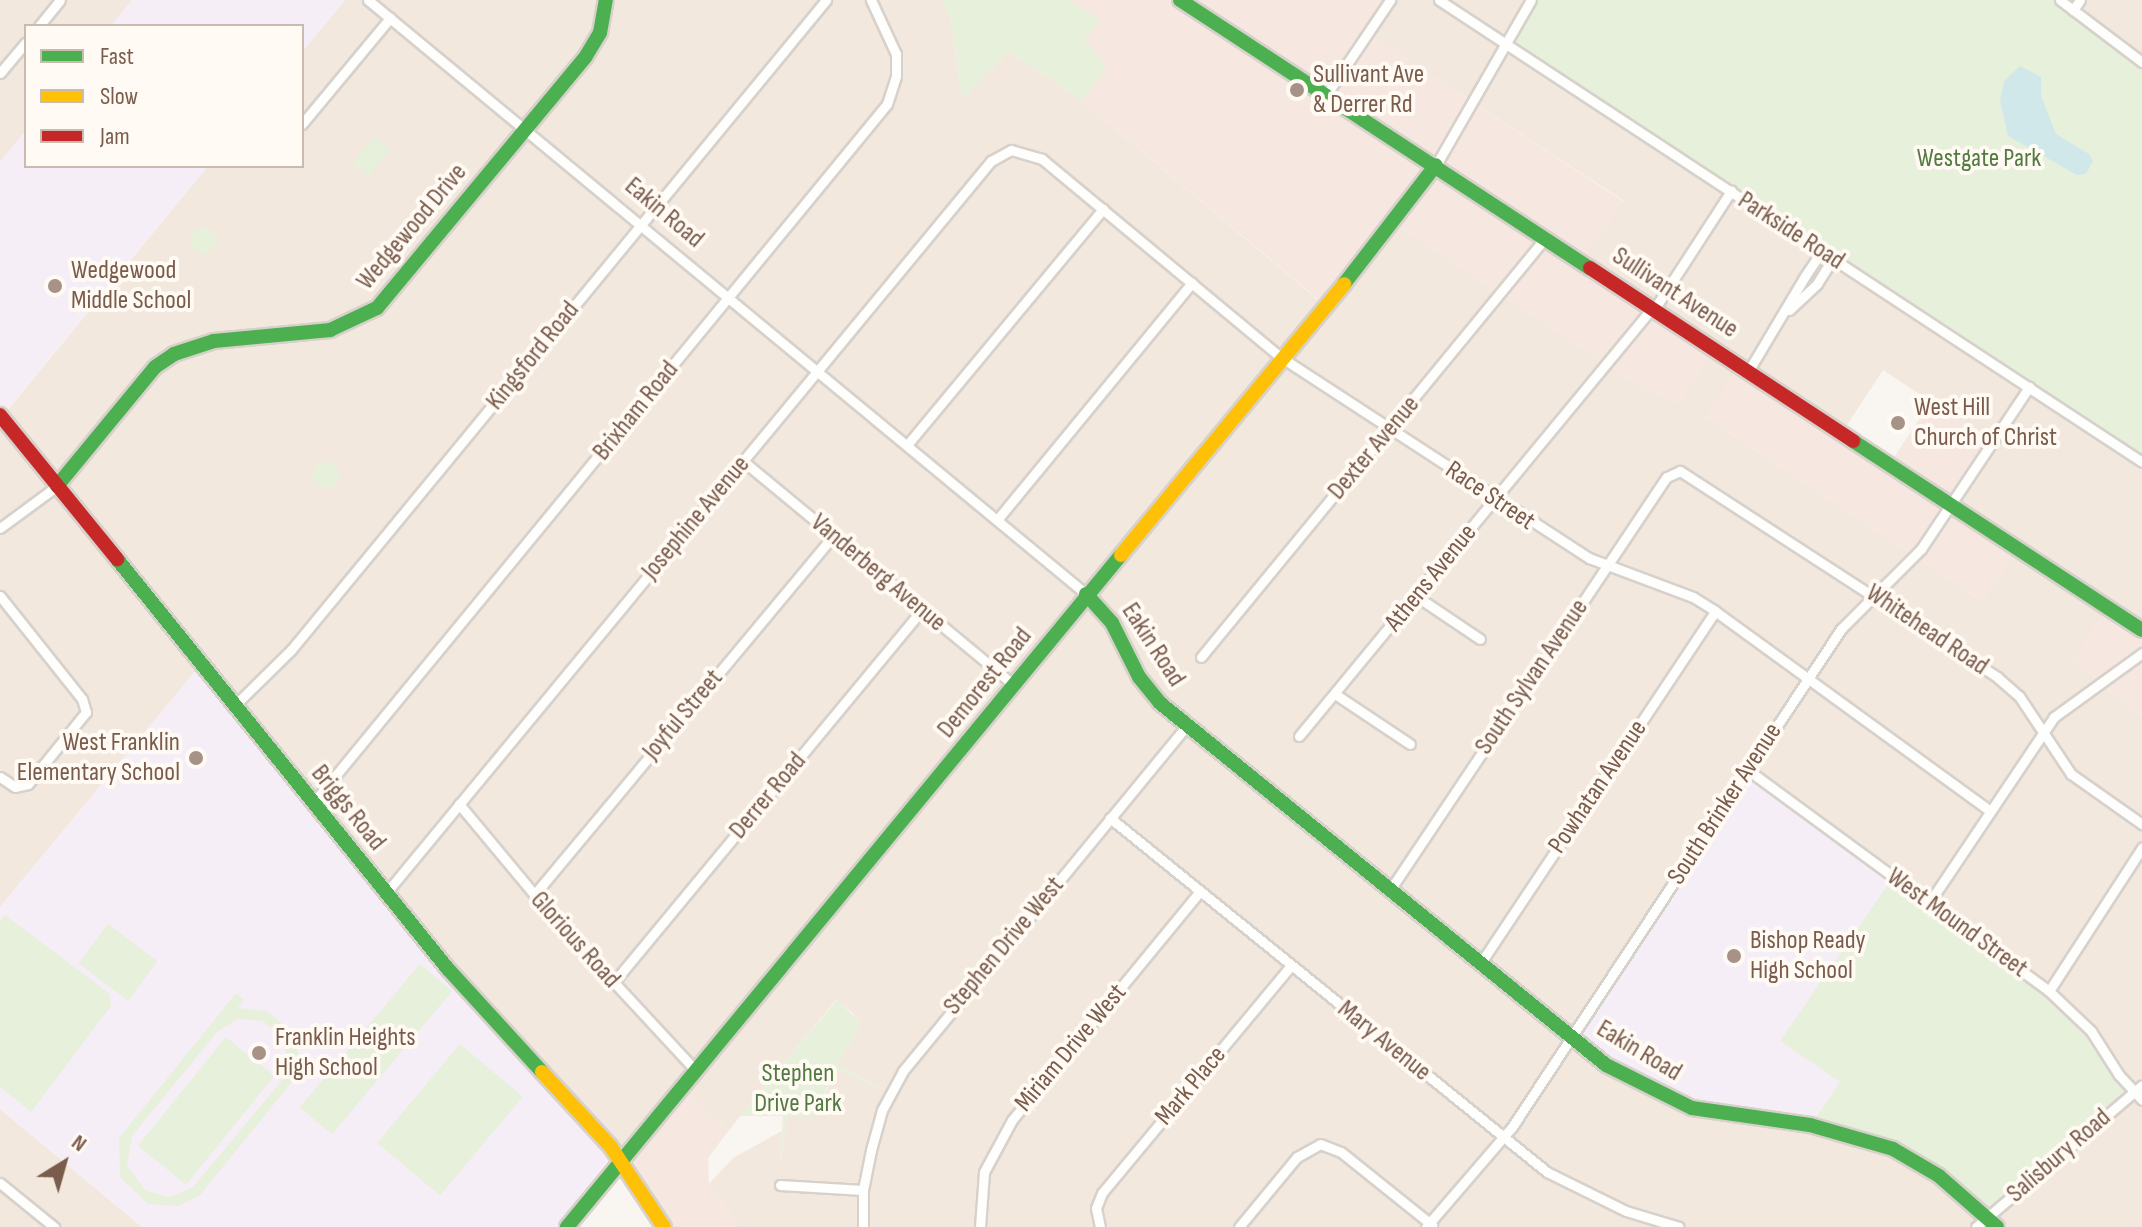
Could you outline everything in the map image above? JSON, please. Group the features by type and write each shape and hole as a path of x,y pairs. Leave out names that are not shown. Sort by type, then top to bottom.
{"street":[{"path":"41,24 60,0"},
{"name":"Eakin Road","path":"368,0 1086,594 1112,623 1147,688 1187,725 1571,1038 1620,1074 1692,1108 1810,1125 1893,1149 1939,1176 1986,1224"},
{"name":"Wedgewood Drive","path":"0,528 57,486 155,367 174,354 214,341 341,328 377,308 595,42 606,0"},
{"name":"Kingsford Road","path":"233,707 291,650 826,0"},
{"name":"Brixham Road","path":"313,803 887,104 896,76 896,54 871,0"},
{"name":"Sullivant Avenue","path":"1180,0 2142,630"},
{"path":"1326,95 1390,0"},
{"name":"Parkside Road","path":"1439,0 2142,462"},
{"path":"1436,165 1531,0"},
{"path":"2060,0 2142,62"},
{"path":"2073,10 2080,0"},
{"path":"304,122 390,18"},
{"path":"0,73 24,44"},
{"name":"Race Street","path":"1011,150 1042,159 1282,358 1495,499 1606,566 1693,597 1715,611 1990,811"},
{"name":"Josephine Avenue","path":"386,893 991,161 1011,150"},
{"name":"Demorest Road","path":"567,1227 1282,358 1436,165"},
{"name":"Athens Avenue","path":"1299,736 1654,308 1731,191"},
{"path":"907,445 1103,209"},
{"name":"Dexter Avenue","path":"1201,657 1546,237"},
{"path":"1749,370 1789,310 1817,284 1830,263 1829,255"},
{"path":"997,520 1192,283"},
{"name":"South Brinker Avenue","path":"1430,1226 1503,1138 1841,629 1900,574 2029,387"},
{"name":"Briggs Road","path":"0,415 386,893 620,1164 664,1227"},
{"name":"Vanderberg Avenue","path":"743,461 1014,685"},
{"name":"South Sylvan Avenue","path":"1390,890 1667,477 1680,471"},
{"name":"Whitehead Road","path":"1680,471 1997,677 2019,696 2071,774 2142,824"},
{"name":"Joyful Street","path":"534,895 833,536"},
{"path":"0,596 84,703 85,716 25,786 11,786 0,777"},
{"path":"1416,596 1480,639"},
{"name":"Derrer Road","path":"614,982 922,610"},
{"name":"Powhatan Avenue","path":"1480,964 1715,611"},
{"path":"1929,903 2064,707 2113,678 2142,653"},
{"path":"1335,694 1410,744"},
{"name":"Stephen Drive West","path":"863,1227 863,1190 882,1110 903,1071 1187,725"},
{"name":"West Mound Street","path":"1748,770 2049,991 2091,1031 2138,1088 2142,1100"},
{"name":"Glorious Road","path":"459,804 534,895 696,1071"},
{"name":"Mary Avenue","path":"1110,818 1503,1138 1588,1195 1679,1227"},
{"path":"2049,991 2142,848"},
{"name":"Miriam Drive West","path":"980,1224 984,1172 1012,1120 1200,891"},
{"name":"Mark Place","path":"1100,1227 1096,1208 1102,1193 1291,965"},
{"name":"Salisbury Road","path":"1986,1224 2138,1088"},
{"path":"1239,1227 1297,1157 1320,1144 1341,1152 1430,1226"},
{"path":"0,1183 54,1227"},
{"path":"780,1185 863,1190"}],"shaded area":[{"path":"0,0 132,0 113,24 24,24 24,132 0,162"},
{"path":"132,0 345,0 304,50 304,24 113,24"},
{"path":"345,0 942,0 951,20 962,99 1009,51 1081,100 1325,306 1395,224 1649,392 1584,257 1624,201 1369,34 1392,0 1538,0 1516,37 1519,46 2142,457 2142,627 2073,660 2142,717 2142,1227 734,1227 738,1224 709,1184 733,1158 782,1131 780,1163 787,1116 816,1116 836,1069 881,1089 837,1065 861,1023 850,1011 836,1000 729,1130 675,1086 608,1159 197,669 0,907 0,405 6,412 206,168 304,168 304,50","holes":["1883,370 1994,443 1954,503 1983,602 1705,417 1843,431","1755,779 2059,1005 1859,1131 1814,1120 1725,1110 1671,1094"]},
{"path":"1070,0 1392,0 1370,34 1624,202 1584,258 1717,348 1678,405 1649,392 1395,224 1326,306 1081,100 1105,69 1101,57 1083,42"},
{"path":"2142,0 2142,67 2055,1"},
{"name":"Wedgewood Middle School","path":"24,132 24,168 206,168 5,412 0,405 0,162"},
{"path":"1741,363 1891,462 1931,401 1994,443 1954,504 2019,547 1983,602 1705,417"},
{"path":"2108,605 2142,627 2142,717 2073,660"},
{"name":"Franklin Heights High School","path":"197,669 608,1159 556,1227 142,1227 0,1109 0,907"},
{"name":"Bishop Ready High School","path":"1747,779 1755,779 1891,880 1866,1129 1725,1110 1671,1094 1632,1077 1580,1039 1580,1032"},
{"path":"675,1086 729,1130 708,1158 709,1184 738,1224 734,1227 658,1227 608,1159"},
{"path":"0,1109 142,1227 0,1227"}],"green space":[{"path":"942,0 1070,0 1100,20 1084,42 1101,57 1106,70 1081,100 1009,51 962,99 951,20"},
{"name":"Westgate Park","path":"1538,0 2054,0 2142,67 2142,457 1519,46 1516,37"},
{"path":"374,136 390,149 368,176 352,163"},
{"path":"203,227 212,231 216,240 212,249 203,253 194,249 190,240 194,231"},
{"path":"326,462 335,466 339,475 335,484 326,488 317,484 313,475 317,466"},
{"path":"1891,880 2059,1005 2085,1029 2124,1091 1990,1206 1905,1149 1814,1120 1840,1082 1780,1041"},
{"path":"5,915 110,994 111,1006 31,1112 0,1087 0,921"},
{"path":"108,924 158,961 128,1000 79,963"},
{"path":"420,964 452,991 332,1134 300,1107"},
{"path":"236,993 244,1000 238,1008 267,1011 291,1031 299,1054 296,1077 200,1195 179,1206 148,1204 120,1177 119,1138","holes":["238,1019 263,1021 282,1037 288,1061 283,1079 193,1187 170,1197 146,1191 127,1166 132,1136 217,1032"]},
{"name":"Stephen Drive Park","path":"837,1000 861,1023 837,1065 881,1089 835,1069 816,1116 787,1117 780,1163 783,1116 740,1116"},
{"path":"226,1037 274,1076 186,1185 138,1146"},
{"path":"460,1044 523,1097 440,1196 377,1143"}],"water":[{"path":"2020,66 2041,77 2041,96 2056,134 2089,154 2093,161 2086,174 2077,175 2008,136 2000,101 2004,81"}],"traffic: fast":[{"path":"57,486 155,367 174,354 214,341 330,330 377,308 586,56 600,33 606,0"},
{"path":"1180,0 1590,268"},
{"path":"1344,284 1436,165"},
{"path":"1853,441 2142,630"},
{"path":"567,1227 1121,555"},
{"path":"117,559 448,969 542,1072"},
{"path":"1086,594 1112,623 1139,677 1160,703 1606,1065 1692,1108 1810,1125 1893,1149 1939,1176 1997,1227"}],"traffic: slow":[{"path":"1121,555 1344,284"},
{"path":"542,1072 611,1147 664,1227"}],"traffic: jam":[{"path":"1590,268 1853,441"},
{"path":"0,415 117,559"}],"place":[{"name":"Sullivant Ave & Derrer Rd","path":"1297,90"},
{"name":"Wedgewood Middle School","path":"55,286"},
{"name":"West Hill Church of Christ","path":"1898,423"},
{"name":"West Franklin Elementary School","path":"196,758"},
{"name":"Bishop Ready High School","path":"1734,956"},
{"name":"Franklin Heights High School","path":"259,1053"}]}
